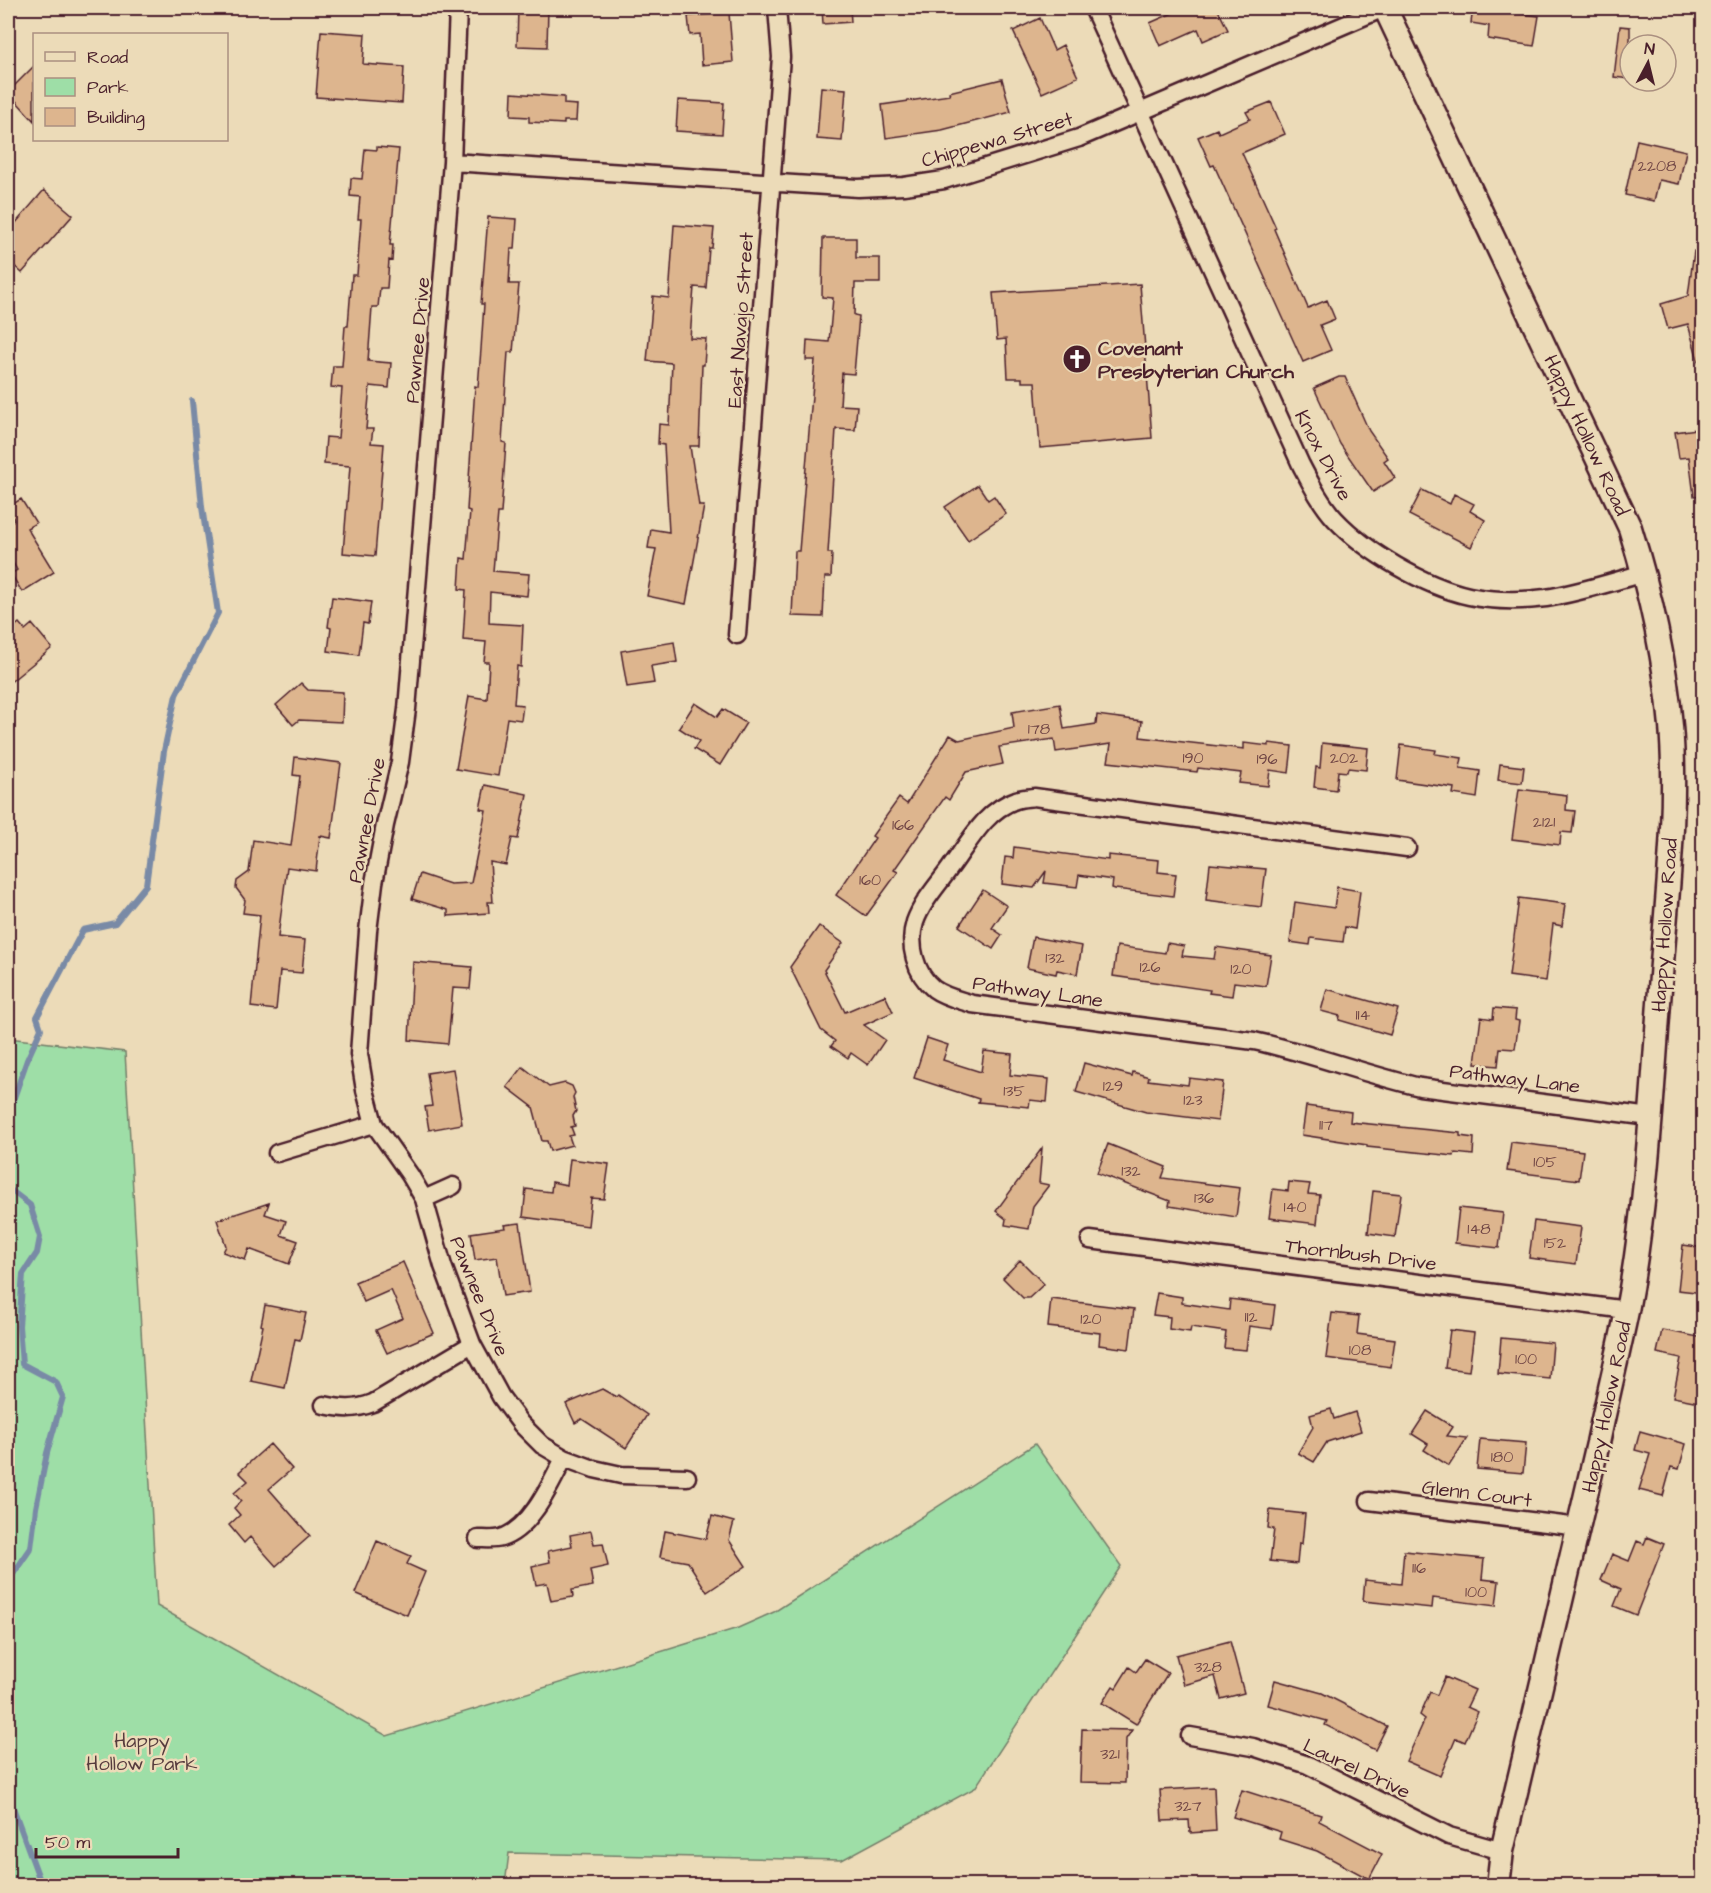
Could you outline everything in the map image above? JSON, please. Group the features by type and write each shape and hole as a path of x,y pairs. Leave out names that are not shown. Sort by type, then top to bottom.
{"main road":[{"name":"Happy Hollow Road","path":"1384,8 1630,528 1644,573 1658,634 1671,728 1673,779 1650,1117 1642,1207 1627,1310 1579,1527 1502,1851 1498,1886"}],"street":[{"name":"Pawnee Drive","path":"458,8 453,162 407,709 400,762 374,883 368,931 360,1054 365,1090 374,1124 424,1199 440,1255 472,1344 501,1397 521,1424 542,1445 564,1458 594,1469 621,1475 687,1477"},
{"name":"East Navajo Street","path":"737,635 781,57 777,8"},
{"name":"Knox Drive","path":"1093,8 1301,465 1315,491 1334,518 1373,552 1413,574 1468,596 1520,600 1546,598 1644,573"},
{"name":"Chippewa Street","path":"453,162 858,188 904,186 944,180 1078,138 1384,8"},
{"name":"Pathway Lane","path":"1407,848 1034,796 1015,800 999,808 984,821 926,902 915,922 912,941 915,960 923,976 935,989 972,1005 1254,1041 1281,1047 1383,1079 1420,1087 1650,1117"},
{"path":"277,1154 374,1124"},
{"path":"424,1199 453,1186"},
{"name":"Thornbush Drive","path":"1090,1240 1627,1310"},
{"path":"324,1405 359,1409 472,1344"},
{"path":"478,1539 501,1538 517,1529 530,1517 547,1493 564,1458"},
{"name":"Glenn Court","path":"1369,1501 1579,1527"},
{"name":"Laurel Drive","path":"1190,1736 1252,1747 1308,1765 1449,1836 1502,1851"}],"green space":[{"name":"Happy Hollow Park","path":"8,1038 125,1052 157,1606 387,1736 738,1628 774,1612 1035,1444 1121,1566 975,1788 842,1860 509,1853 505,1885 8,1885"}],"building":[{"path":"518,8 548,8 547,47 517,46"},
{"path":"822,8 850,8 851,22 823,24"},
{"path":"1184,8 1217,8 1228,30 1203,41 1198,29 1160,46 1150,23"},
{"path":"1473,8 1494,8 1493,10 1539,16 1534,46 1488,39 1489,26 1471,23"},
{"path":"729,13 733,62 702,65 700,34 690,35 688,16"},
{"path":"1040,18 1054,50 1063,45 1078,77 1042,93 1013,31"},
{"path":"1620,26 1630,27 1630,33 1619,33"},
{"path":"321,31 365,34 363,64 404,67 402,103 316,97"},
{"path":"1618,43 1618,78 1614,77"},
{"path":"33,67 33,120 8,92"},
{"path":"1002,79 1011,112 942,130 886,138 882,105 950,95 949,92"},
{"path":"821,87 846,89 842,141 817,139"},
{"path":"512,93 564,97 564,104 577,105 576,121 564,121 564,124 529,122 529,117 511,116"},
{"path":"678,100 724,103 722,134 676,131"},
{"path":"1271,102 1285,134 1242,153 1276,228 1274,229 1308,308 1327,300 1335,319 1320,325 1331,350 1303,362 1214,165 1211,166 1198,137 1217,129 1219,133 1250,119 1246,112"},
{"path":"1637,140 1686,151 1679,184 1659,180 1654,201 1625,195"},
{"path":"377,147 399,149 390,245 393,245 392,261 389,260 387,288 380,288 378,307 372,307 368,361 391,363 389,388 370,386 366,429 373,429 371,443 384,444 375,556 343,553 350,466 324,464 326,437 338,438 342,388 331,387 333,366 342,366 352,275 357,275 361,219 358,219 360,197 350,196 351,178 362,179 365,149 377,150"},
{"path":"44,190 73,215 22,273 8,260 8,232"},
{"path":"488,217 517,219 515,249 511,249 509,284 519,284 513,352 508,352 502,442 506,443 501,513 498,513 493,571 529,574 527,596 490,592 489,623 523,625 521,667 517,666 514,704 523,705 521,720 507,718 498,776 456,769 469,696 487,699 489,662 484,662 486,642 463,640 466,590 459,589 461,558 466,559 470,511 467,510 475,386 478,387 481,349 484,304 481,304"},
{"path":"674,225 714,228 712,248 709,248 706,288 694,287 690,338 706,339 704,365 702,365 699,446 690,446 699,506 704,506 686,604 647,596 656,549 648,548 651,529 669,532 664,445 658,444 659,424 669,425 672,363 647,361 653,296 669,298"},
{"path":"823,238 856,238 856,258 880,258 880,283 855,283 854,315 859,316 854,374 842,373 840,405 857,406 855,430 836,429 828,553 832,553 831,577 825,577 823,617 792,616 795,551 799,551 815,360 806,360 807,340 829,342 833,298 822,297"},
{"path":"1694,251 1704,252 1704,363 1699,364 1688,324 1668,329 1661,304 1688,296"},
{"name":"Covenant Presbyterian Church","path":"1140,284 1152,438 1040,448 1035,382 1022,382 1022,378 1008,378 1006,339 997,340 993,293"},
{"path":"1339,377 1345,377 1369,431 1388,458 1384,461 1395,478 1373,492 1340,444 1314,388"},
{"path":"1704,428 1704,495 1694,496 1689,457 1679,458 1675,432"},
{"path":"978,485 988,500 994,496 1006,514 968,540 945,507"},
{"path":"1422,490 1450,504 1454,494 1474,504 1470,511 1485,520 1471,547 1409,515"},
{"path":"21,499 36,523 27,528 54,572 22,592 11,574 17,570 8,554 8,524 14,520 8,507"},
{"path":"332,597 371,602 368,624 363,623 359,655 328,651"},
{"path":"19,623 25,630 32,624 52,648 8,684 8,632"},
{"path":"674,642 677,662 651,666 654,683 627,687 621,651"},
{"path":"301,683 308,690 343,692 342,722 299,720 293,725 276,705"},
{"path":"695,703 717,717 723,709 746,723 720,765 694,749 699,741 679,728"},
{"path":"1060,704 1064,729 1096,724 1097,715 1142,721 1140,737 1244,749 1244,743 1292,746 1289,773 1270,770 1268,786 1239,783 1241,773 1198,768 1197,772 1108,762 1111,744 1056,752 1054,739 999,747 1003,764 966,772 949,800 945,797 894,870 898,872 866,916 836,895 875,838 872,836 899,798 907,804 950,735 959,740 1014,728 1012,712"},
{"path":"1322,743 1368,748 1366,770 1348,768 1347,772 1338,771 1336,790 1314,787 1316,767 1320,768"},
{"path":"1401,745 1436,750 1435,754 1462,758 1460,768 1480,771 1477,798 1453,794 1454,788 1397,780"},
{"path":"295,757 341,763 331,838 320,836 316,871 287,867 278,937 305,940 302,973 280,971 276,1010 251,1007 260,915 243,913 245,900 236,888 237,881 249,872 253,840 291,846 300,776 293,775"},
{"path":"1500,764 1524,767 1522,783 1498,780"},
{"path":"485,785 527,794 518,839 512,838 506,865 490,862 493,902 488,902 489,913 448,916 448,910 412,899 420,874 450,884 471,883 486,810 480,809"},
{"path":"1519,789 1567,795 1566,810 1575,811 1572,833 1561,832 1560,845 1512,839"},
{"path":"1014,847 1108,860 1108,855 1159,860 1158,872 1176,874 1173,896 1115,889 1112,888 1113,880 1079,875 1077,887 1044,883 1046,871 1034,888 1002,884 1005,857 1013,858"},
{"path":"1210,864 1266,869 1261,907 1206,900"},
{"path":"1337,887 1360,891 1355,929 1345,927 1343,942 1311,938 1310,945 1290,942 1295,902 1334,908"},
{"path":"983,890 1007,906 992,928 1002,935 993,949 959,926"},
{"path":"1519,898 1565,904 1562,926 1553,924 1546,981 1509,976"},
{"path":"819,926 843,943 824,970 845,1012 885,995 893,1012 864,1025 885,1040 868,1065 851,1053 848,1058 831,1046 835,1041 821,1030 790,967"},
{"path":"1033,937 1082,946 1077,974 1057,970 1056,974 1027,968"},
{"path":"1167,943 1184,946 1182,956 1214,959 1216,947 1271,955 1266,986 1234,982 1232,996 1209,993 1210,990 1113,976 1117,946 1165,953"},
{"path":"413,962 472,967 470,989 453,988 448,1044 409,1040"},
{"path":"1327,989 1398,1009 1390,1035 1339,1020 1340,1016 1321,1011"},
{"path":"1494,1008 1516,1010 1515,1020 1519,1021 1515,1049 1500,1048 1498,1066 1475,1064 1481,1017 1493,1019"},
{"path":"927,1038 948,1045 943,1060 981,1072 984,1051 1012,1054 1010,1075 1049,1079 1047,1102 1030,1100 1029,1107 978,1102 979,1099 914,1078"},
{"path":"1084,1063 1132,1076 1133,1072 1149,1077 1148,1080 1188,1085 1189,1078 1223,1082 1218,1121 1146,1112 1076,1092"},
{"path":"523,1067 549,1087 565,1083 572,1086 575,1093 573,1097 576,1111 573,1116 575,1126 571,1127 574,1135 569,1136 572,1145 550,1151 547,1141 542,1141 533,1107 507,1087"},
{"path":"453,1069 462,1124 429,1130 425,1107 432,1106 427,1073"},
{"path":"1306,1106 1351,1112 1350,1122 1460,1133 1460,1136 1474,1138 1473,1155 1455,1153 1454,1156 1367,1147 1367,1145 1302,1135"},
{"path":"1511,1142 1583,1151 1579,1180 1507,1171"},
{"path":"1108,1144 1166,1167 1162,1178 1240,1188 1236,1217 1169,1206 1170,1201 1097,1173"},
{"path":"1042,1148 1039,1183 1049,1185 1033,1206 1029,1229 1005,1225 1006,1219 996,1211"},
{"path":"570,1159 609,1164 604,1199 591,1198 588,1226 523,1217 526,1189 551,1192 552,1182 567,1185"},
{"path":"1289,1182 1310,1184 1308,1194 1320,1195 1317,1224 1269,1218 1273,1189 1288,1191"},
{"path":"1373,1191 1401,1194 1395,1237 1368,1233"},
{"path":"269,1203 265,1214 286,1221 281,1235 298,1241 289,1264 249,1249 245,1260 223,1252 226,1246 217,1220"},
{"path":"1459,1208 1503,1213 1499,1248 1455,1243"},
{"path":"1534,1221 1581,1227 1576,1264 1529,1258"},
{"path":"520,1223 530,1292 503,1296 497,1257 475,1260 471,1233 505,1228 504,1225"},
{"path":"1683,1245 1704,1248 1704,1293 1678,1290"},
{"path":"1020,1260 1044,1284 1029,1298 1023,1298 1003,1278"},
{"path":"403,1262 434,1333 387,1353 376,1330 403,1318 391,1290 364,1302 355,1282"},
{"path":"1157,1293 1182,1297 1182,1303 1229,1310 1230,1299 1275,1305 1272,1329 1249,1326 1246,1350 1224,1348 1226,1332 1191,1327 1190,1332 1169,1329 1170,1317 1153,1315"},
{"path":"1051,1299 1134,1309 1129,1349 1099,1345 1100,1333 1048,1327"},
{"path":"265,1305 306,1313 300,1340 295,1339 285,1388 251,1381 263,1326 261,1325"},
{"path":"1332,1313 1359,1316 1357,1334 1395,1339 1391,1367 1326,1358"},
{"path":"1450,1330 1474,1333 1469,1371 1445,1368"},
{"path":"1662,1330 1704,1338 1704,1403 1673,1397 1681,1358 1657,1353"},
{"path":"1501,1338 1553,1343 1550,1379 1498,1374"},
{"path":"602,1389 616,1397 618,1395 647,1415 626,1448 582,1419 575,1423 566,1404"},
{"path":"1331,1409 1334,1419 1355,1412 1361,1431 1327,1442 1314,1462 1298,1453 1313,1427 1310,1415"},
{"path":"1427,1411 1453,1427 1447,1436 1467,1438 1449,1466 1424,1450 1428,1444 1412,1434"},
{"path":"1640,1431 1686,1444 1679,1469 1671,1467 1663,1496 1639,1490 1650,1454 1635,1450"},
{"path":"1480,1439 1526,1443 1523,1473 1477,1469"},
{"path":"270,1444 292,1469 269,1489 310,1536 276,1566 250,1537 244,1543 229,1525 240,1515 234,1508 241,1501 234,1493 248,1481 239,1472"},
{"path":"1270,1510 1305,1514 1297,1564 1270,1561 1274,1529 1268,1528"},
{"path":"712,1516 734,1522 729,1540 746,1566 707,1592 688,1562 660,1557 665,1531 706,1539"},
{"path":"591,1531 594,1544 603,1543 608,1566 590,1570 593,1586 572,1590 573,1597 551,1601 547,1583 536,1585 532,1566 550,1562 548,1551 572,1546 570,1535"},
{"path":"1647,1537 1664,1544 1636,1615 1614,1606 1621,1589 1601,1580 1612,1554 1629,1561 1637,1541 1644,1544"},
{"path":"377,1541 411,1556 407,1564 425,1572 407,1615 355,1593"},
{"path":"1404,1551 1484,1559 1482,1579 1499,1581 1496,1606 1433,1598 1432,1608 1363,1601 1365,1580 1401,1584"},
{"path":"1230,1641 1244,1693 1221,1699 1215,1676 1184,1685 1176,1655"},
{"path":"1145,1659 1168,1673 1136,1724 1102,1703 1113,1686 1116,1688 1129,1667 1136,1672"},
{"path":"1445,1677 1475,1690 1467,1707 1478,1712 1465,1742 1456,1738 1440,1776 1406,1761 1425,1719 1420,1715 1430,1692 1437,1695"},
{"path":"1275,1680 1322,1693 1387,1726 1375,1750 1325,1725 1327,1721 1268,1705"},
{"path":"1082,1729 1132,1730 1126,1739 1125,1783 1080,1782"},
{"path":"1214,1787 1216,1831 1190,1833 1189,1820 1162,1821 1160,1790"},
{"path":"1242,1790 1321,1815 1319,1821 1382,1854 1369,1879 1317,1851 1279,1839 1281,1832 1233,1817"}],"waterway":[{"path":"8,1115 27,1060 41,1029 37,1017 83,930 115,923 146,885 164,751 176,695 218,613 202,507 192,401"},
{"path":"8,1188 30,1205 40,1237 37,1253 23,1274 19,1326 22,1364 56,1382 63,1397 47,1453 31,1548 11,1577 8,1587"},
{"path":"8,1794 42,1886"}],"place":[{"name":"Covenant Presbyterian Church","path":"1077,359"}]}
